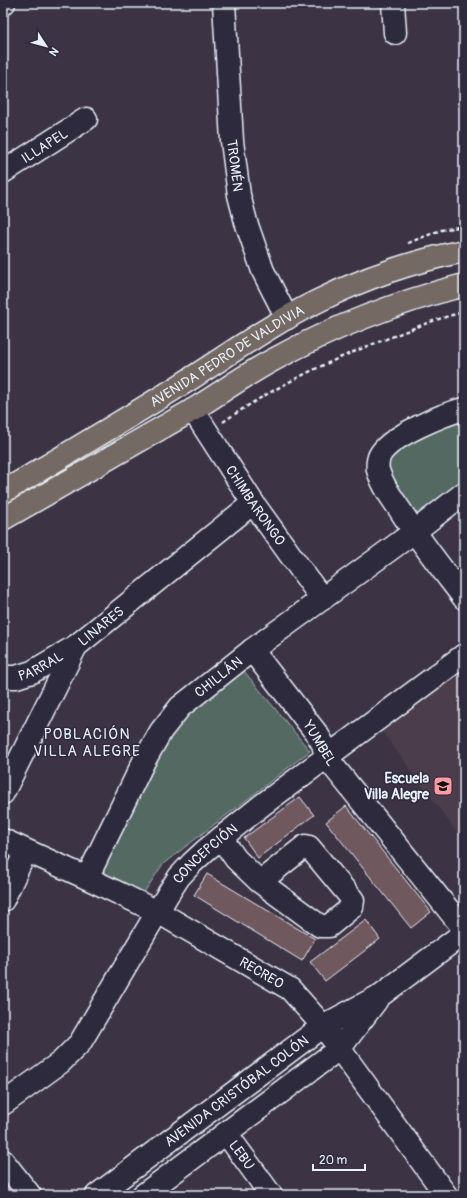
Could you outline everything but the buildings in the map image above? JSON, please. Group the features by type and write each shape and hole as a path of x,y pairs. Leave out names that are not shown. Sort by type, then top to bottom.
{"main road":[{"name":"AVENIDA PEDRO DE VALDIVIA","path":"3,492 287,318 318,301 349,286 382,274 415,263 464,251"},
{"name":"AVENIDA PEDRO DE VALDIVIA","path":"3,519 193,410 232,384 273,360 316,338 357,320 400,304 464,285"},
{"path":"287,318 293,324 302,327 320,327 357,320"}],"street":[{"name":"TROMÉN","path":"224,3 232,141 240,195 246,222 261,265 274,295 287,318"},
{"path":"393,3 395,34"},
{"name":"ILLAPEL","path":"3,172 86,119"},
{"path":"464,409 452,412 418,427 389,445 380,455 377,468 388,491 414,532 464,598"},
{"name":"CHIMBARONGO","path":"193,410 253,503 322,599"},
{"name":"CHILLÁN","path":"87,878 144,761 161,731 180,707 252,650 414,532 464,493"},
{"name":"LINARES","path":"3,793 76,646 253,503"},
{"name":"PARRAL","path":"3,677 16,677 32,672 76,646"},
{"name":"YUMBEL","path":"252,650 317,734 323,744 326,757 462,938"},
{"name":"CONCEPCIÓN","path":"3,1104 61,1062 80,1043 168,894 192,863 221,838 326,757 464,655"},
{"path":"221,838 236,858 260,882"},
{"name":"RECREO","path":"3,840 158,912 290,989 323,1026 340,1048 446,1195"},
{"path":"3,900 26,851"},
{"name":"AVENIDA CRISTÓBAL COLÓN","path":"97,1195 323,1026 380,995 462,938"},
{"name":"AVENIDA CRISTÓBAL COLÓN","path":"143,1195 340,1048 380,995"},
{"name":"LEBU","path":"226,1133 271,1195"},
{"path":"3,1160 30,1195"}],"path":[{"path":"208,432 263,396 324,364 421,325 464,312"}],"shaded area":[{"name":"Escuela Villa Alegre","path":"464,668 464,842 381,730"}],"green space":[{"path":"464,418 464,482 418,517 385,465 388,453 442,424"},
{"path":"244,671 310,751 163,864 143,894 94,868 168,726"}],"place":[{"name":"Escuela Villa Alegre","path":"443,786"}],"district":[{"name":"POBLACIÓN VILLA ALEGRE","path":"87,742"}]}
